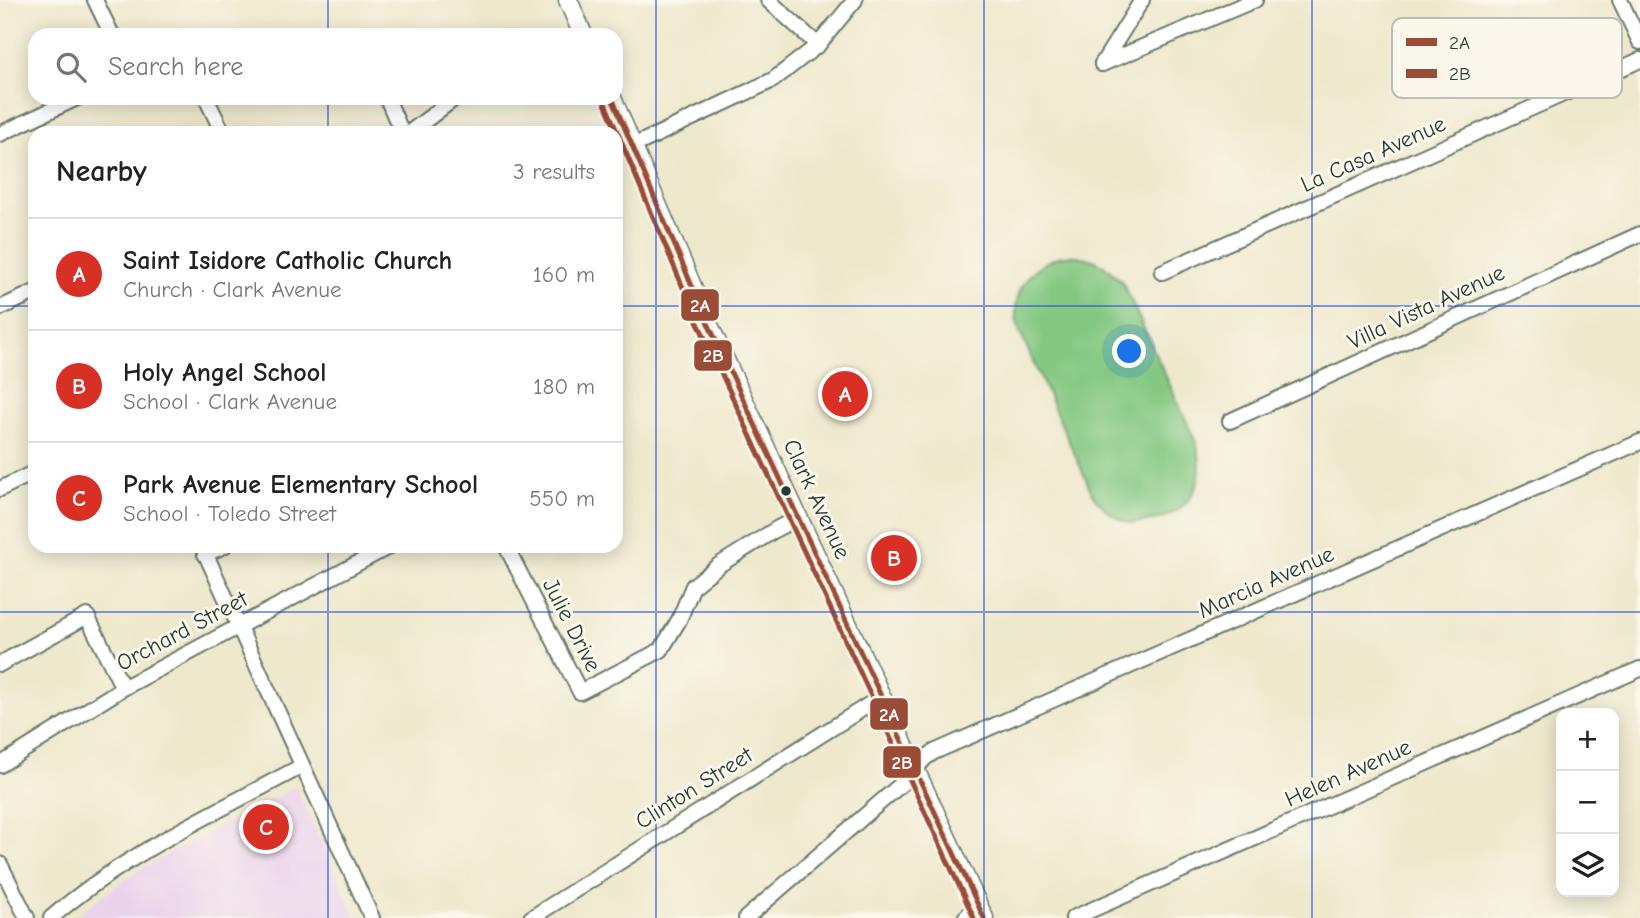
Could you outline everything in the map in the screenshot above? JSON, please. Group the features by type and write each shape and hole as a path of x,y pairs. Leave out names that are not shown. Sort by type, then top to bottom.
{"street":[{"path":"95,0 109,28"},
{"path":"568,0 579,28"},
{"path":"768,0 818,45"},
{"path":"633,146 773,80 818,45 855,0"},
{"path":"1142,0 1102,64 1255,0"},
{"path":"1620,0 1640,42"},
{"name":"La Casa Avenue","path":"1622,68 1640,60"},
{"name":"La Casa Avenue","path":"1162,272 1554,98"},
{"path":"0,134 61,105"},
{"path":"209,105 220,126"},
{"path":"390,105 399,126"},
{"path":"418,126 446,105"},
{"name":"Clark Avenue","path":"615,105 705,315 915,770 976,914"},
{"name":"Villa Vista Avenue","path":"1230,421 1640,234"},
{"path":"0,308 28,295"},
{"name":"Marcia Avenue","path":"746,918 905,781 925,758 934,752 1640,442"},
{"path":"0,489 28,475"},
{"name":"Julie Drive","path":"510,553 580,692 661,650 679,621 693,586 719,565 799,518"},
{"path":"205,553 372,918"},
{"name":"Orchard Street","path":"0,765 123,688 377,553"},
{"path":"0,664 87,617 123,688"},
{"name":"Helen Avenue","path":"1073,918 1640,669"},
{"name":"Clinton Street","path":"531,918 881,697"},
{"path":"51,918 133,857 302,766"},
{"path":"0,864 27,918"}],"shaded area":[{"path":"296,786 356,918 72,918 140,869"}],"green space":[{"path":"1062,256 1096,261 1123,283 1195,440 1200,469 1198,482 1185,503 1163,517 1127,522 1108,511 1093,495 1020,332 1016,307 1023,285 1039,267"}],"transit line":[{"name":"2B","path":"606,105 615,126"},
{"name":"2A","path":"615,105 706,319 984,918"},
{"name":"2B","path":"623,146 698,323 974,918"}],"place":[{"name":"Saint Isidore Catholic Church","path":"845,394"},
{"name":"Holy Angel School","path":"894,558"},
{"name":"Park Avenue Elementary School","path":"266,827"}]}
